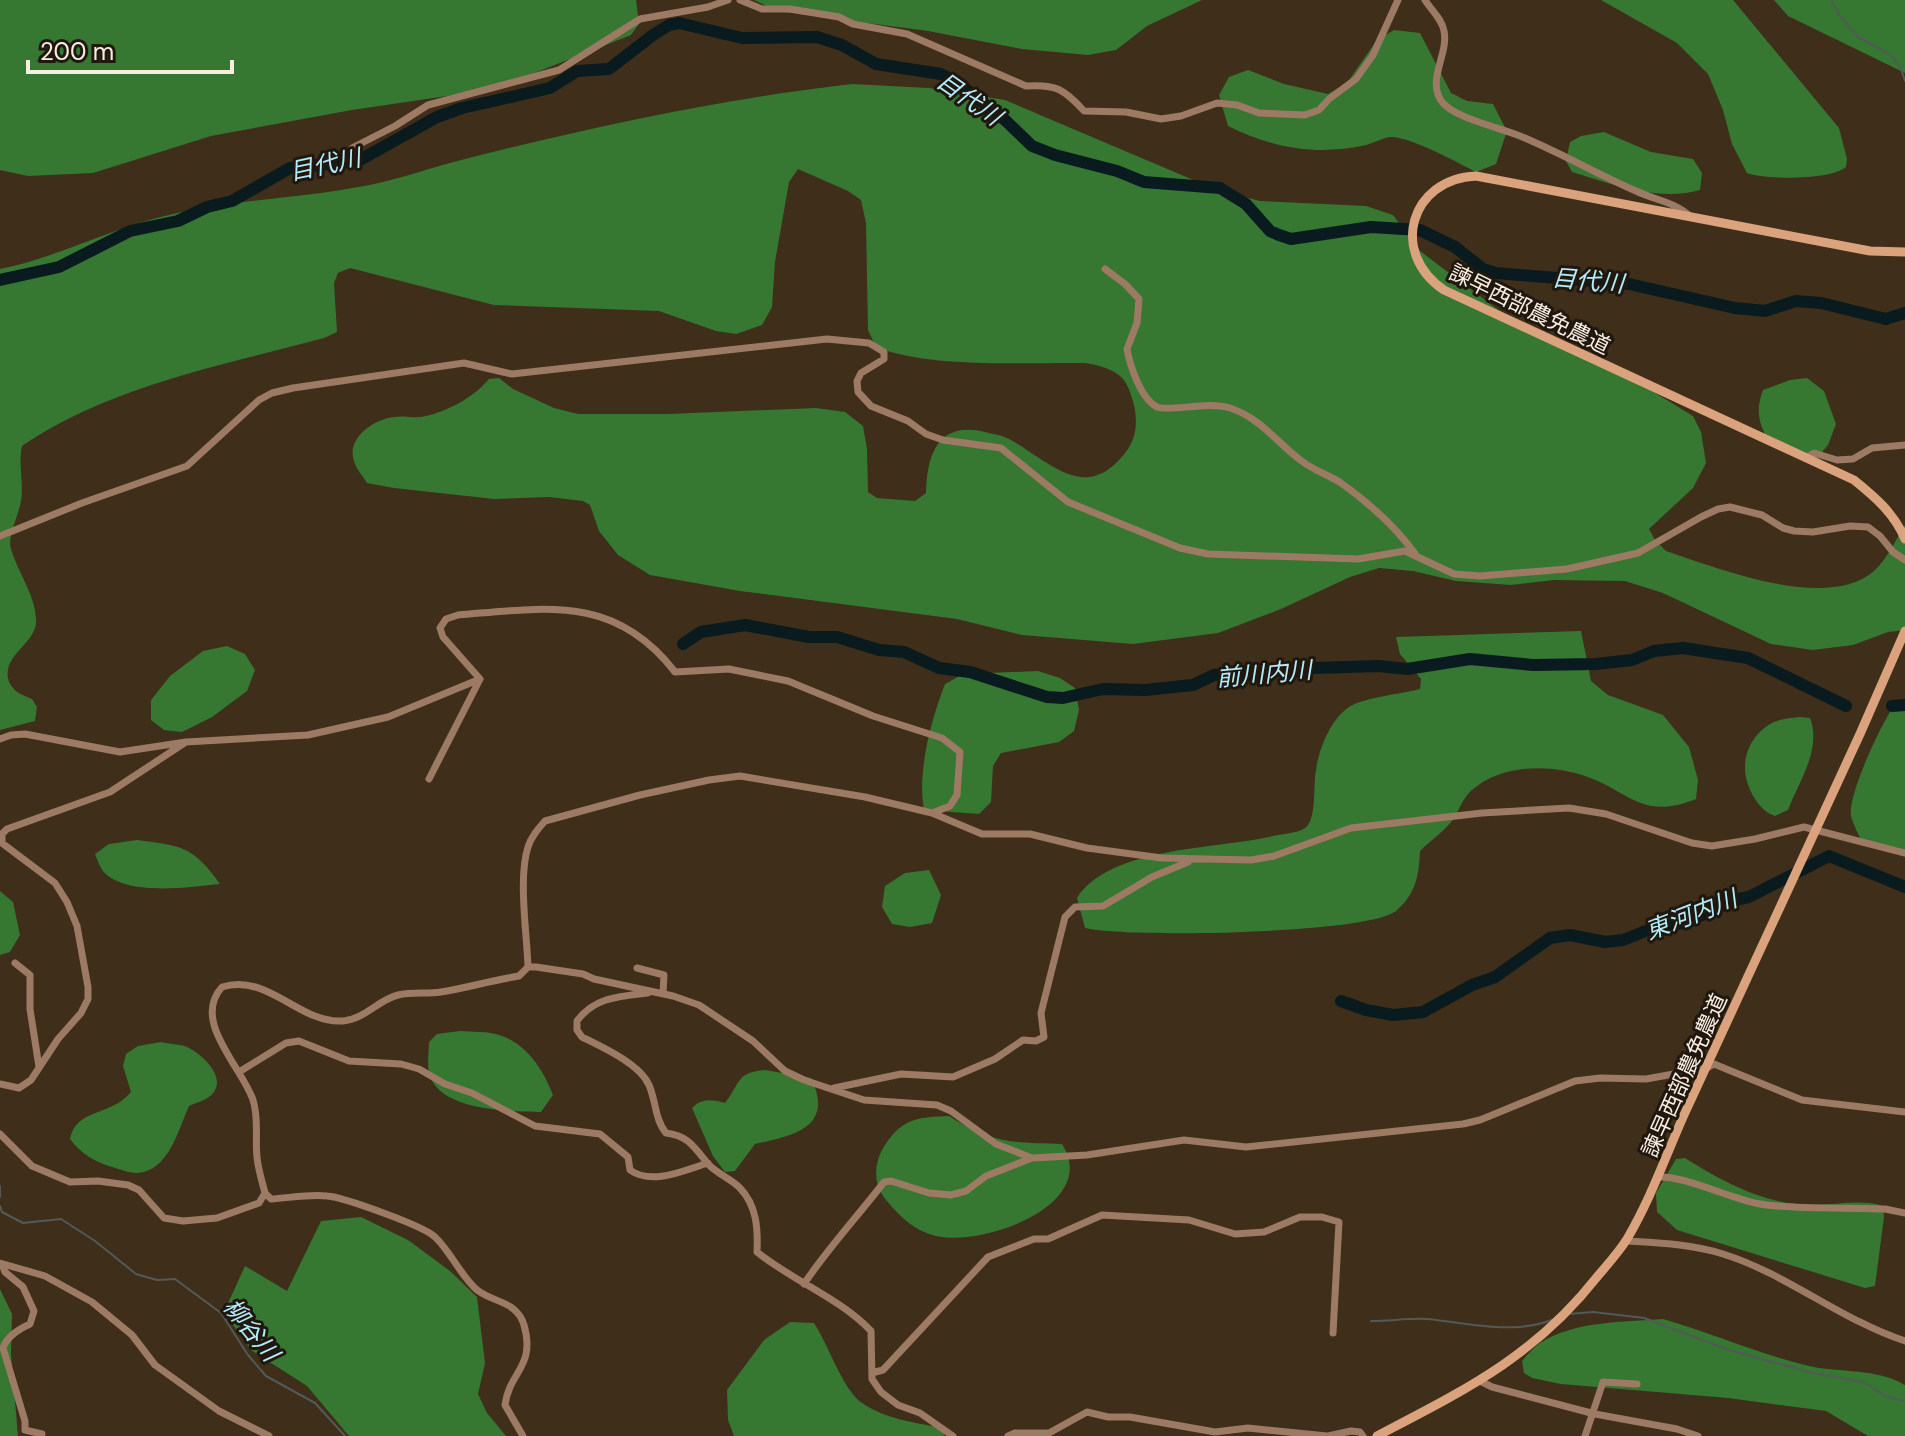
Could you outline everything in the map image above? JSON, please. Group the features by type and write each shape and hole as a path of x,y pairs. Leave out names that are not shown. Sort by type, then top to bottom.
{"street":[{"path":"352,148 428,105 559,70 640,19 728,0"},
{"path":"740,0 762,9 790,9 839,17 853,24 907,34 1026,86 1047,85 1066,92 1084,111 1126,112 1161,119 1181,116 1217,103 1237,105 1259,113 1305,115 1319,110 1356,79 1373,55 1398,0"},
{"path":"1425,0 1442,23 1445,34 1436,78 1437,92 1443,102 1458,114 1522,137 1638,192 1680,208 1691,217"},
{"name":"諫早西部農免農道","path":"1905,252 1870,251 1476,176 1462,176 1443,183 1419,207 1412,237 1421,269 1444,290 1854,480 1873,495 1900,527 1905,539"},
{"path":"1105,269 1139,299 1137,323 1127,349 1146,398 1164,408 1209,403 1231,408 1263,425 1300,460 1340,482 1373,508 1407,542 1419,560"},
{"path":"0,536 187,466 259,400 272,393 464,363 512,374 827,339 869,343 884,352 884,359 861,373 857,381 858,392 871,406 895,415 934,437 1001,448 1068,502 1180,548 1236,557 1358,559 1405,551 1454,574 1480,576 1567,569 1638,553 1701,517 1730,507 1762,515 1794,531 1868,527 1904,559"},
{"path":"1805,458 1814,453 1837,460 1853,459 1872,448 1905,445"},
{"path":"480,679 443,637 440,628 446,619 458,615 547,610 610,618 653,647 675,672 729,669 788,681 873,716 942,738 960,752 957,795 950,806 932,813"},
{"name":"諫早西部農免農道","path":"1383,1435 1509,1363 1554,1327 1626,1241 1658,1177 1905,631"},
{"path":"0,739 25,734 120,752 186,742 308,735 388,717 480,679"},
{"path":"429,779 480,679"},
{"path":"0,1084 19,1088 31,1080 88,999 88,979 77,926 67,902 55,883 2,843 2,834 7,829 110,792 186,742"},
{"path":"528,967 527,851 536,830 545,821 709,780 740,776 865,797 932,813 982,834 1030,834 1087,848 1193,860 1251,860 1274,856 1351,828 1482,813 1569,808 1606,814 1692,843 1712,846 1804,827 1905,853"},
{"path":"832,1089 901,1074 953,1077 995,1059 1023,1040 1036,1041 1044,1037 1041,1013 1065,917 1075,907 1103,906 1152,877 1193,860"},
{"path":"15,963 30,975 30,1009 39,1067"},
{"path":"523,1436 505,1405 526,1355 524,1325 519,1313 474,1287 435,1237 421,1227 327,1196 271,1199 265,1193 257,1161 253,1101 218,1039 214,1024 216,994 222,987 248,984 270,991 322,1020 343,1021 362,1017 394,996 439,993 519,976 528,967 553,967 699,1005 753,1041 785,1071 864,1100 937,1105 951,1111 996,1144 1032,1158"},
{"path":"637,968 664,975 659,993"},
{"path":"659,993 612,998 595,1004 577,1021 577,1030 582,1037 628,1062 648,1082 660,1127 666,1133 677,1134 690,1141 708,1163 741,1189 758,1222 757,1252 855,1313 871,1331 872,1373 881,1392 898,1405 920,1413 953,1436"},
{"path":"239,1072 286,1043 299,1041 349,1061 401,1064 419,1069 535,1126 600,1134 628,1157 630,1170 635,1174 654,1177 708,1163"},
{"path":"804,1284 827,1250 884,1182 951,1195 966,1191 986,1176 1032,1158 1087,1155 1184,1140 1246,1147 1463,1124 1575,1081 1588,1078 1646,1079 1714,1064 1802,1100 1905,1112"},
{"path":"0,1134 32,1166 70,1182 98,1181 128,1185 139,1190 164,1218 183,1221 217,1218 259,1203 265,1193"},
{"path":"1658,1177 1674,1178 1762,1204 1885,1209 1905,1213"},
{"path":"872,1373 883,1370 988,1257 1034,1239 1048,1239 1102,1215 1189,1220 1235,1234 1264,1232 1300,1217 1322,1217 1339,1222 1333,1333"},
{"path":"1626,1241 1691,1246 1724,1254 1905,1341"},
{"path":"1,1264 5,1272 23,1287 34,1311 30,1324 16,1331 3,1348 25,1421 22,1433 42,1434"},
{"path":"1,1264 45,1276 92,1302 132,1335 155,1365 219,1411 269,1436"},
{"path":"1480,1381 1492,1387 1591,1413 1677,1429 1698,1436"},
{"path":"1585,1436 1603,1382 1637,1384"},
{"path":"1008,1436 1015,1433 1049,1433 1087,1412 1215,1432 1248,1428 1328,1436 1351,1431 1360,1432 1363,1436"}],"green space":[{"path":"0,0 636,0 639,24 631,35 481,91 352,110 211,136 93,173 28,176 0,170"},
{"path":"754,0 1202,0 1147,26 1116,50 1088,55 1022,49 928,31 777,11"},
{"path":"1601,0 1733,0 1839,128 1846,167 1827,174 1798,178 1747,173 1732,144 1723,110 1708,74 1677,43"},
{"path":"1774,0 1905,0 1905,73 1788,16"},
{"path":"1394,30 1420,33 1451,93 1467,101 1493,104 1507,131 1496,164 1476,172 1433,150 1398,138 1330,150 1295,148 1262,140 1228,126 1219,95 1229,77 1248,70 1284,84 1328,94 1347,83 1377,40"},
{"path":"852,84 929,88 1005,100 1217,190 1260,201 1366,206 1393,215 1420,251 1513,321 1652,391 1693,416 1701,432 1706,463 1693,488 1649,529 1666,551 1775,583 1805,588 1833,587 1858,581 1878,567 1905,525 1905,630 1888,632 1853,645 1813,650 1771,644 1663,593 1625,581 1554,580 1511,585 1456,581 1413,571 1379,568 1350,577 1281,609 1218,633 1133,644 1022,635 957,619 740,591 650,575 618,555 599,531 590,505 583,501 549,497 494,499 367,483 356,467 353,453 358,437 370,426 386,419 422,417 443,411 468,397 489,379 499,378 513,389 554,408 578,414 816,408 845,412 863,426 868,492 877,498 915,501 926,493 933,454 946,436 956,431 1003,436 1069,474 1084,477 1098,475 1113,466 1128,449 1136,425 1130,393 1124,380 1114,372 1085,363 924,359 876,347 868,330 866,223 861,200 798,169 789,182 775,262 772,307 762,325 736,334 716,331 659,311 494,305 350,268 338,273 334,283 337,332 130,393 56,425 22,446 21,501 10,544 33,601 36,619 35,628 14,656 8,672 13,689 32,699 37,707 35,721 0,730 0,269 173,214 225,204 331,192 383,182 609,125 705,106"},
{"path":"1604,132 1651,152 1693,159 1702,173 1700,190 1652,193 1572,172 1566,161 1570,142 1581,136"},
{"path":"1807,378 1824,391 1836,424 1828,445 1816,459 1769,442 1759,417 1763,390 1790,380"},
{"path":"1581,631 1591,681 1608,695 1663,715 1689,747 1698,780 1696,799 1662,807 1637,801 1600,782 1571,772 1542,768 1512,771 1484,781 1469,793 1452,821 1420,851 1417,876 1408,898 1396,911 1376,919 1341,925 1245,932 1147,933 1085,928 1077,898 1092,881 1113,869 1165,853 1292,833 1305,828 1313,810 1320,753 1337,719 1356,704 1420,689 1421,679 1400,654 1396,637"},
{"path":"227,646 245,654 255,670 247,691 212,717 182,732 164,730 151,720 151,700 170,676 203,651"},
{"path":"1038,671 1060,678 1075,688 1079,710 1074,731 1059,742 1001,753 993,766 991,802 979,814 924,810 922,779 927,746 945,684 963,674"},
{"path":"1905,703 1905,853 1861,840 1851,816 1851,806 1882,726 1895,704"},
{"path":"1810,718 1813,730 1811,753 1788,810 1775,816 1763,809 1752,794 1745,760 1752,742 1765,728 1777,721"},
{"path":"137,840 185,850 202,862 220,884 142,887 113,879 103,871 95,854 109,844"},
{"path":"929,870 941,895 932,923 910,927 892,924 882,907 885,886 905,873"},
{"path":"0,891 13,902 20,935 10,952 0,955"},
{"path":"460,1031 499,1035 526,1051 545,1077 553,1095 541,1112 478,1107 446,1095 435,1086 428,1069 429,1042 437,1034"},
{"path":"161,1042 181,1045 198,1054 213,1070 217,1082 211,1095 189,1106 165,1157 148,1171 137,1173 106,1165 78,1149 70,1139 79,1122 113,1106 131,1092 123,1066 126,1054 138,1046"},
{"path":"765,1070 811,1078 818,1108 807,1126 796,1133 755,1144 735,1171 725,1172 713,1156 692,1108 707,1100 725,1103 743,1076"},
{"path":"949,1116 990,1137 1062,1144 1070,1166 1065,1186 1052,1203 1031,1217 981,1235 957,1238 936,1236 908,1223 879,1189 876,1170 879,1156 902,1126 927,1117"},
{"path":"1685,1158 1730,1184 1762,1197 1796,1204 1866,1203 1883,1206 1875,1286 1865,1288 1677,1230 1657,1212 1656,1193 1676,1159"},
{"path":"361,1217 408,1240 450,1271 477,1297 485,1363 478,1394 487,1413 506,1436 349,1436 307,1386 251,1350 224,1312 245,1266 287,1291 321,1221"},
{"path":"0,1289 12,1314 11,1355 18,1436 0,1436"},
{"path":"1663,1319 1772,1356 1809,1366 1870,1373 1905,1385 1905,1436 1868,1436 1826,1411 1728,1398 1561,1384 1532,1378 1524,1373 1522,1361 1537,1345 1568,1330"},
{"path":"790,1322 814,1323 848,1388 862,1403 889,1416 939,1427 945,1436 734,1436 728,1420 727,1390 764,1340"}],"waterway":[{"path":"1831,0 1858,37 1891,55 1905,81"},
{"name":"目代川","path":"0,280 59,267 130,231 178,221 207,207 232,201 290,168 358,161 437,117 462,108 550,88 577,71 609,69 653,35 679,23 742,38 817,37 842,45 876,64 941,74 958,83 1005,120 1032,146 1144,182 1220,188 1246,204 1270,231 1291,239 1371,227 1420,230 1455,247 1483,269 1496,273 1629,284 1735,308 1765,311 1796,301 1821,303 1886,319 1905,313"},
{"name":"前川内川","path":"683,644 701,632 745,625 809,637 837,637 879,650 904,652 939,668 970,672 1047,697 1063,698 1103,689 1145,690 1193,685 1214,675 1282,669 1379,666 1407,669 1470,659 1533,665 1596,664 1632,660 1654,651 1683,648 1748,658 1846,706"},
{"name":"前川内川","path":"1892,706 1905,705"},
{"name":"東河内川","path":"1341,1001 1393,1015 1423,1012 1472,985 1495,977 1550,938 1570,935 1605,942 1623,940 1656,927 1687,922 1734,900 1749,897 1829,856 1905,887"},
{"name":"柳谷川","path":"0,1186 0,1197"},
{"name":"柳谷川","path":"0,1206 2,1212 23,1223 61,1219 136,1274 157,1280 175,1279 221,1313 248,1355 266,1376 315,1403 345,1436"},
{"path":"1569,1314 1593,1312 1644,1318 1726,1349 1808,1372 1864,1382 1887,1397 1905,1401"},
{"path":"1371,1321 1427,1319 1521,1327 1552,1320"}]}
